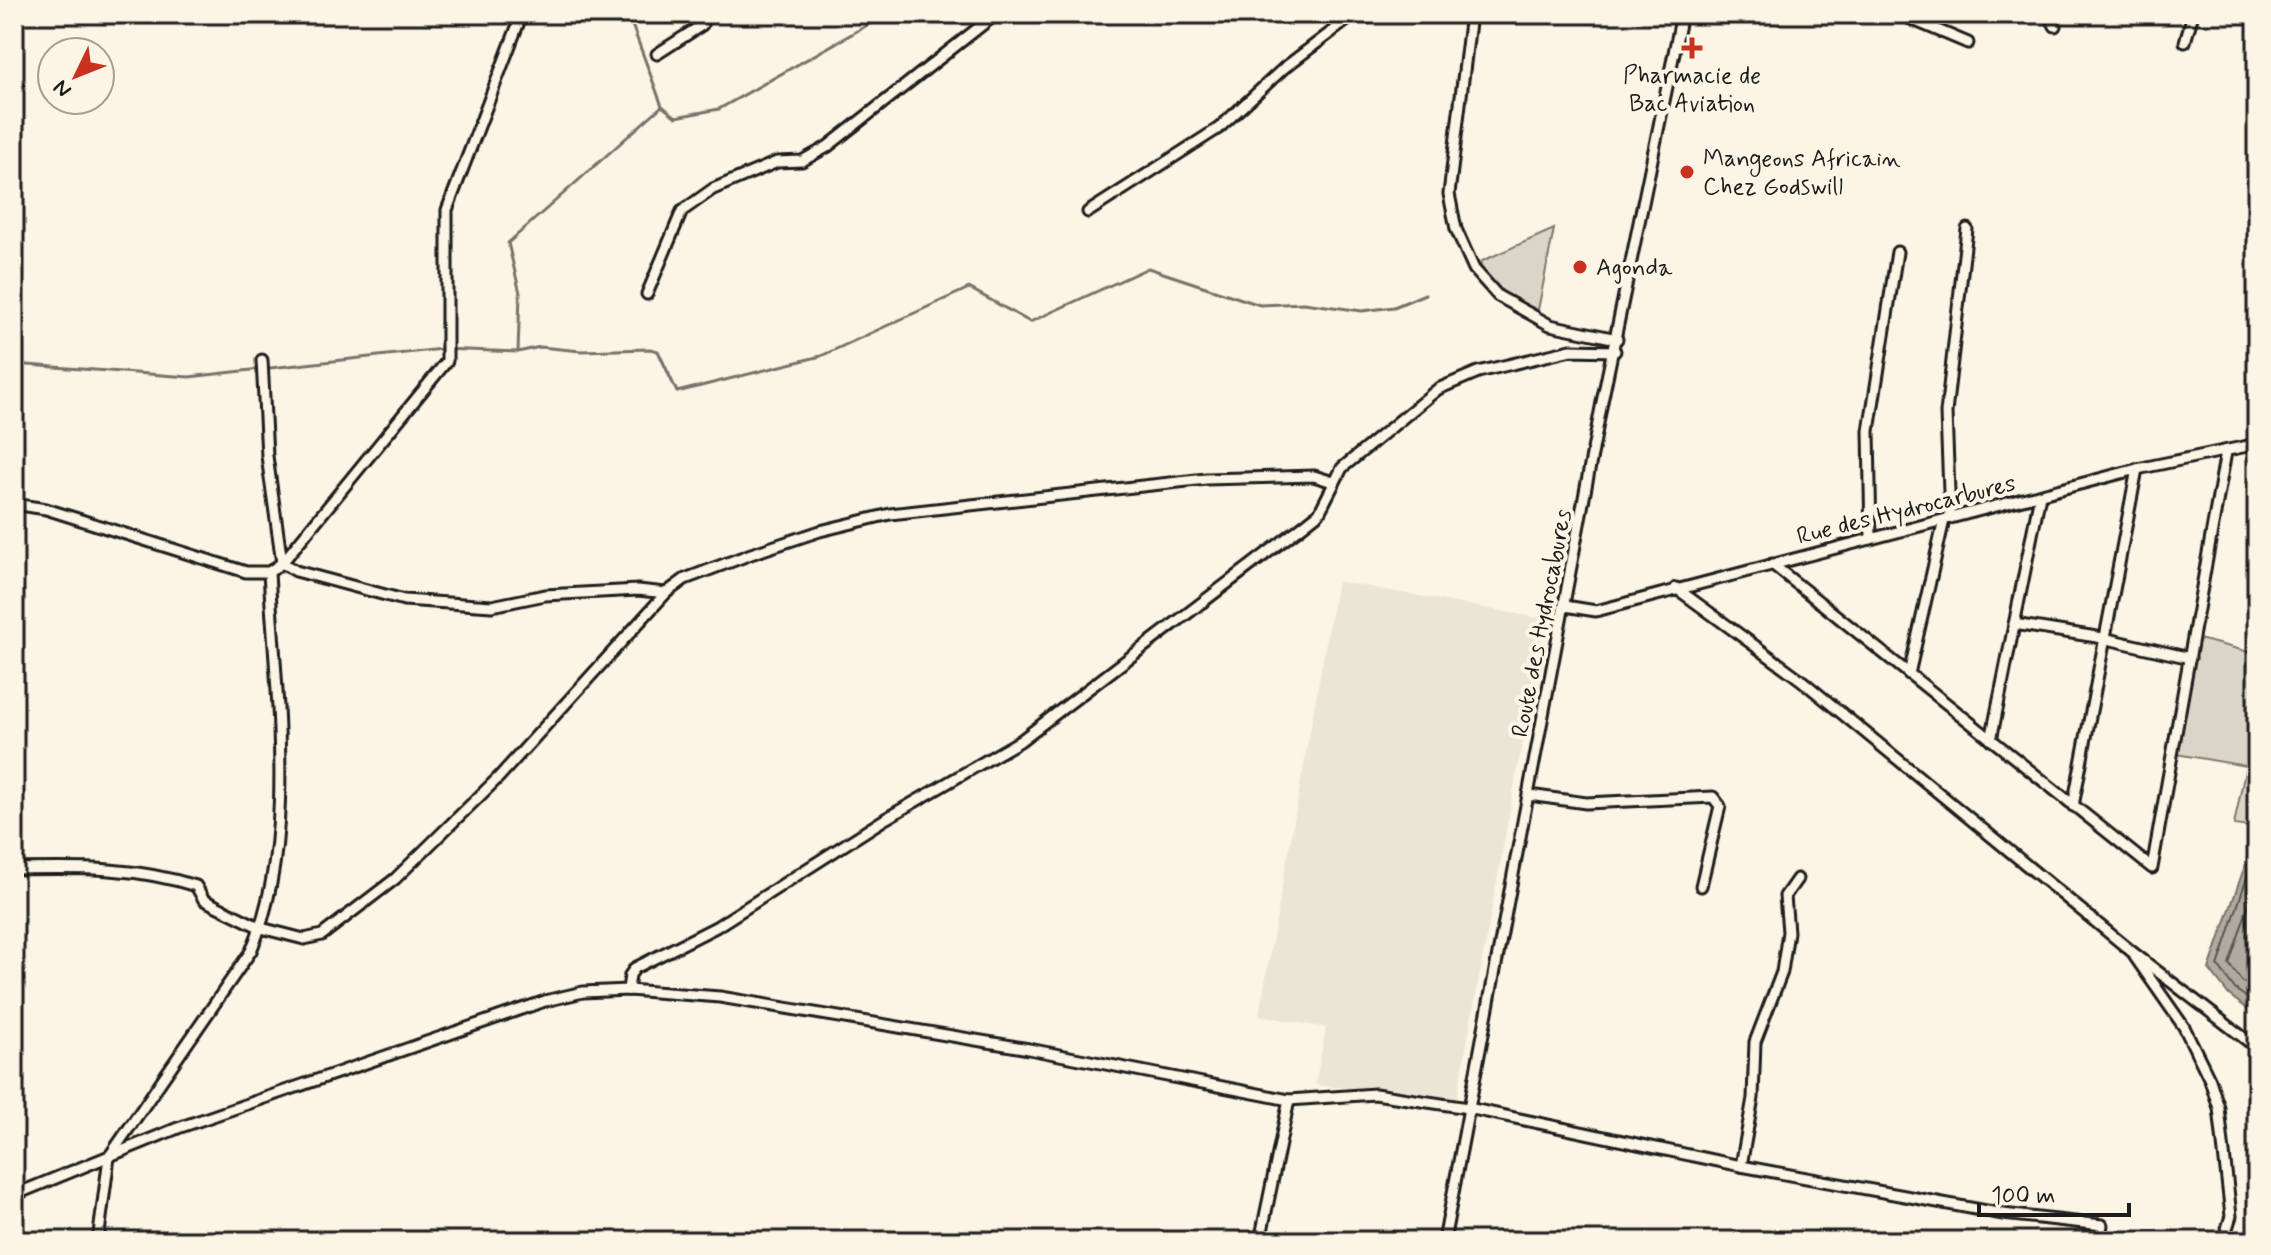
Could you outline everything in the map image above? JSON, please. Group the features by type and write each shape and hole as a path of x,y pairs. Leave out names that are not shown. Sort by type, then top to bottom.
{"street":[{"path":"14,504 46,509 246,572 269,572 282,563 438,375 449,353 447,210 522,14"},
{"path":"657,54 702,25 702,14"},
{"path":"647,294 682,211 713,189 777,162 802,161 827,147 996,14"},
{"path":"1088,212 1219,128 1284,68 1355,14"},
{"path":"1471,14 1449,194 1456,229 1474,269 1498,296 1550,325 1617,339"},
{"name":"Route des Hydrocabures","path":"1444,1241 1682,14"},
{"path":"1899,14 1968,43"},
{"path":"2049,14 2055,26"},
{"path":"2185,42 2193,14"},
{"path":"1909,674 1947,519 1946,413 1967,229"},
{"path":"1871,539 1869,431 1897,252"},
{"path":"628,990 630,975 635,968 716,927 885,819 1020,741 1319,513 1342,468 1444,386 1478,372 1571,350 1615,351"},
{"path":"262,365 267,456 282,563"},
{"name":"Rue des Hydrocarbures","path":"1565,606 1596,611 2137,469 2257,444"},
{"path":"1772,564 2152,868 2226,452"},
{"path":"2073,806 2137,469"},
{"path":"14,869 90,866 178,880 196,886 204,900 261,928 304,939 322,935 395,879 498,778 666,593 685,579 820,531 890,514 1206,479 1314,476 1333,482"},
{"path":"1991,740 2040,495"},
{"path":"282,563 296,571 404,600 492,606 545,595 638,590 666,593"},
{"path":"98,1241 109,1157 251,951 261,928 280,794 269,572"},
{"path":"1676,588 1800,679 2131,951 2257,1048"},
{"path":"2014,624 2103,638 2190,658"},
{"path":"1529,795 1586,803 1713,797 1720,806 1701,886"},
{"path":"1741,1166 1753,1098 1755,1042 1782,972 1788,932 1785,896 1797,879"},
{"path":"2131,951 2184,1027 2210,1080 2219,1108 2231,1216 2223,1241"},
{"path":"14,1195 178,1128 545,1001 583,992 628,990 720,997 1029,1049 1289,1100 1347,1093 1375,1094 1468,1108 1741,1166 2003,1214 2102,1225 2099,1241"},
{"path":"1260,1241 1289,1100"}],"shaded area":[{"path":"1554,229 1538,310 1500,293 1479,269 1482,261"},
{"path":"1337,581 1545,619 1457,1098 1315,1085 1326,1028 1259,1015"},
{"path":"2199,639 2257,654 2257,828 2234,825 2246,766 2176,754"}],"water":[{"path":"2257,851 2257,1016 2229,995 2209,969 2249,854"}],"waterway":[{"path":"628,14 662,106 676,117 719,109 887,14"},
{"path":"14,364 189,377 442,349 518,352 520,293 508,243 662,106"},
{"path":"518,352 540,347 581,351 658,351 677,392 821,356 969,288 1030,322 1148,268 1260,305 1304,303 1362,311 1394,307 1425,294"}],"place":[{"name":"Pharmacie de Bac Aviation","path":"1692,48"},
{"name":"Mangeons Africain Chez Godswill","path":"1687,172"},
{"name":"Agonda","path":"1580,267"}]}
